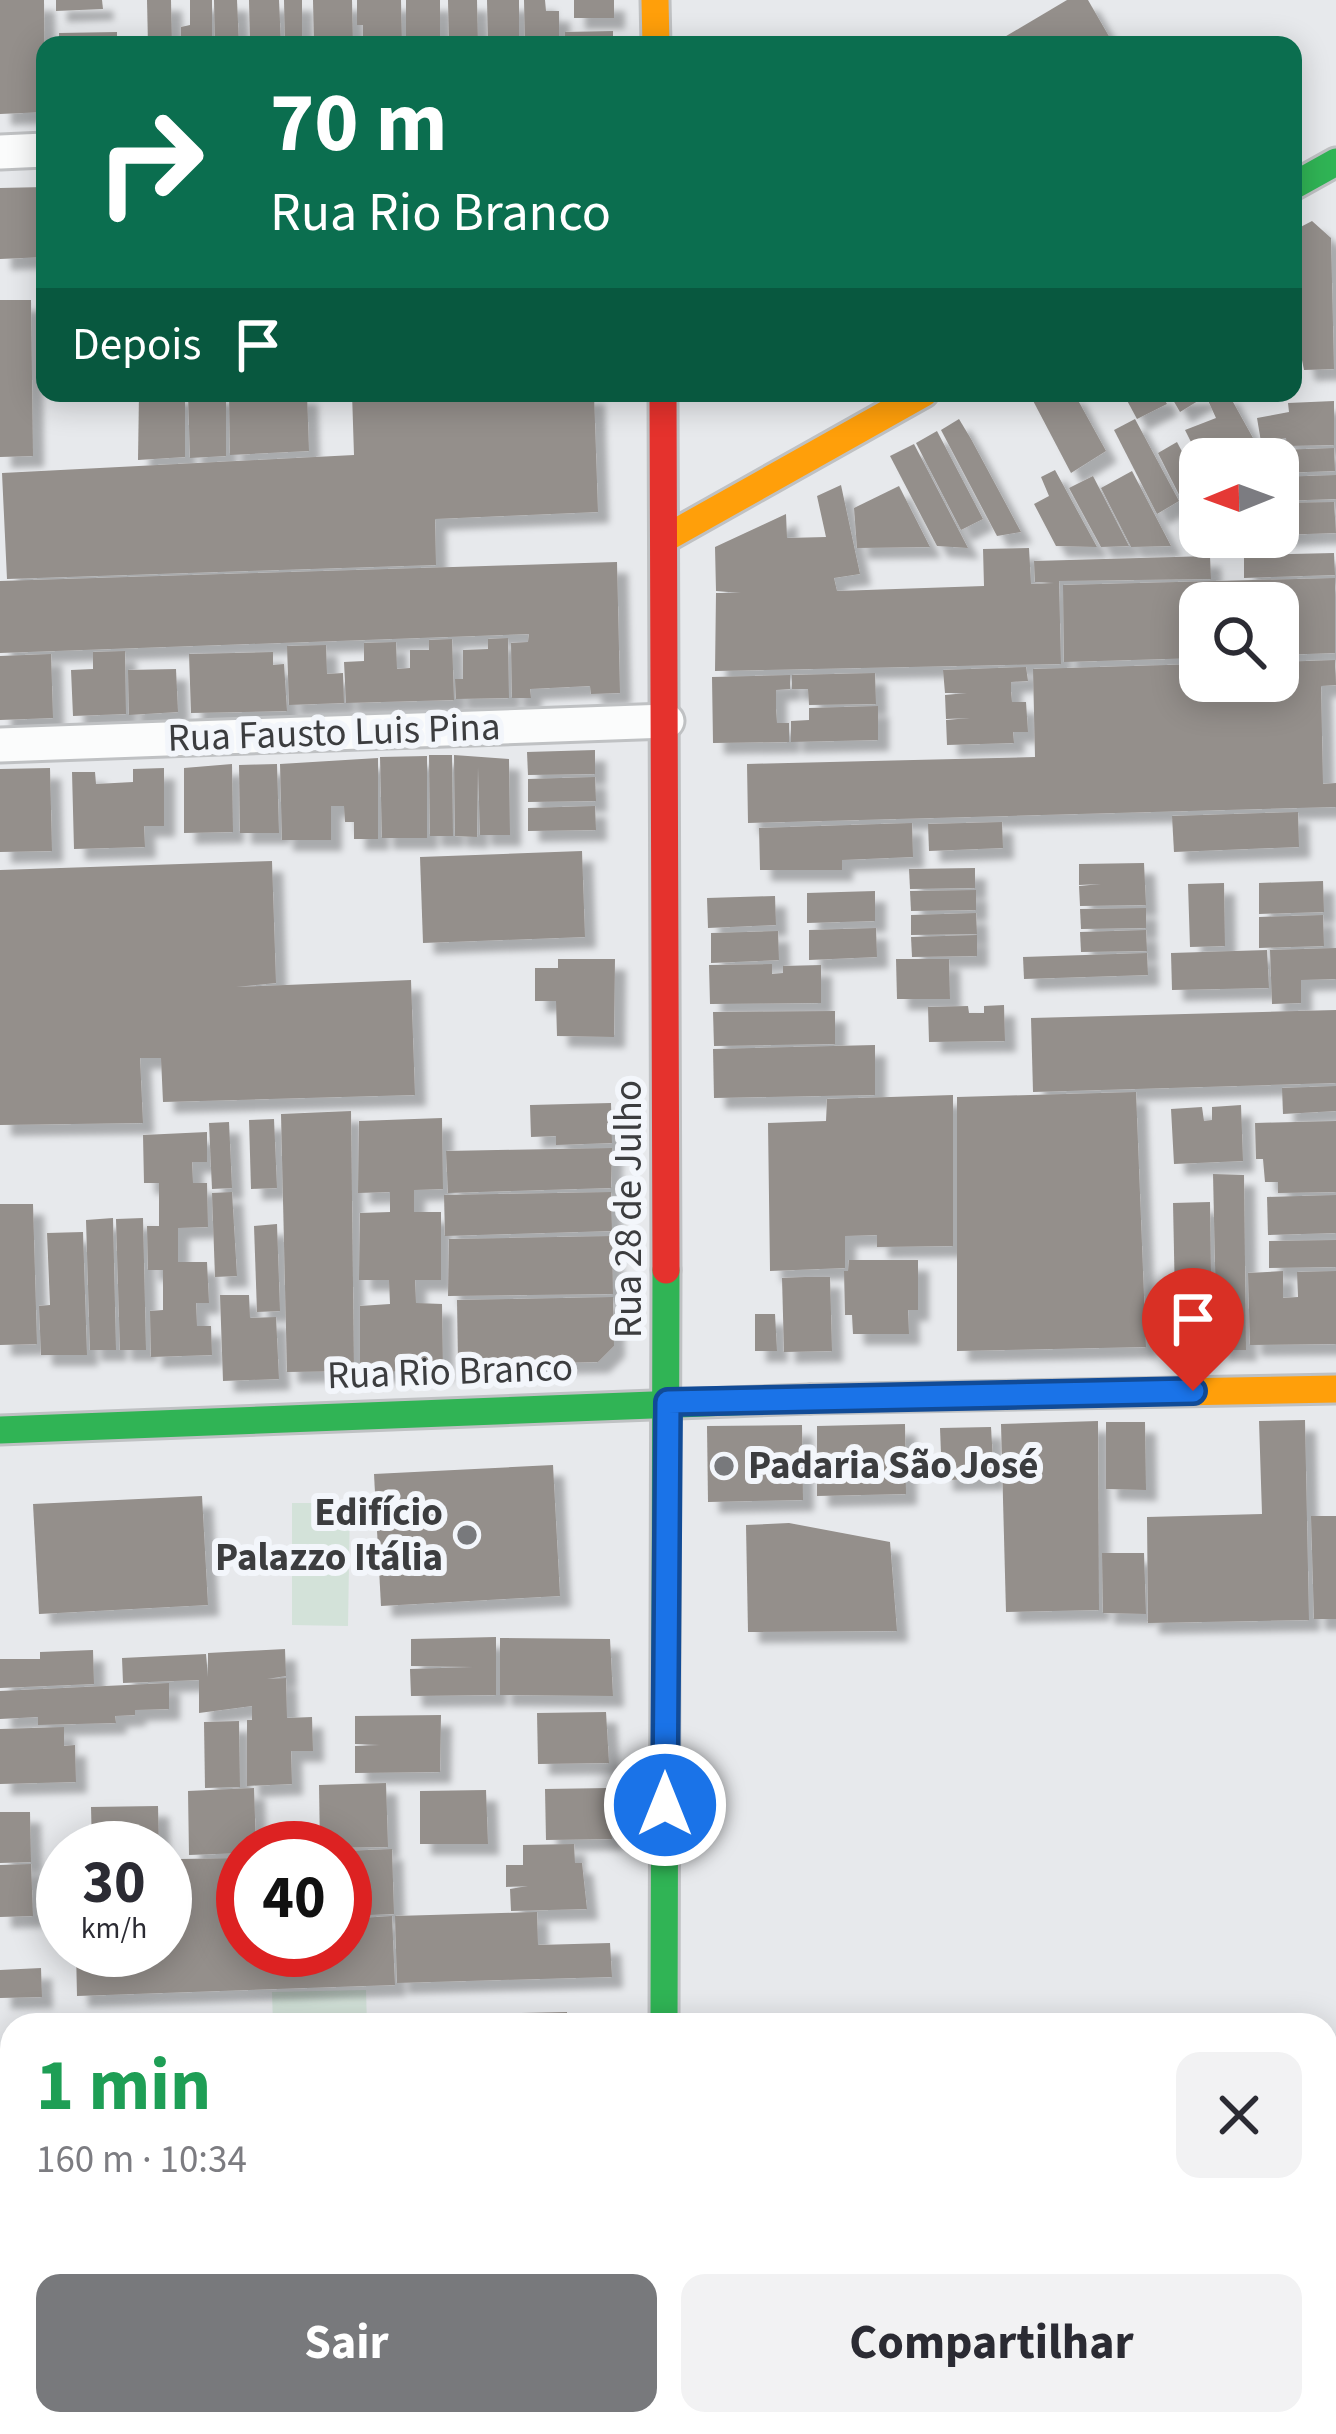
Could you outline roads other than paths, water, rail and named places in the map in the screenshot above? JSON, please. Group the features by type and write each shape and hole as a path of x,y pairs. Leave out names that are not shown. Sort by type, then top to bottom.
{"street":[{"path":"655,0 656,36"},
{"path":"0,152 36,150"},
{"path":"1302,181 1336,162"},
{"name":"Rua 28 de Julho","path":"663,402 668,721 664,2013"},
{"path":"665,538 908,402"},
{"name":"Rua Fausto Luis Pina","path":"0,745 668,721"},
{"name":"Rua Rio Branco","path":"0,1430 668,1402 1336,1389"}],"place":[{"name":"Padaria São José","path":"724,1466"},
{"name":"Edifício Palazzo Itália","path":"467,1535"}]}
